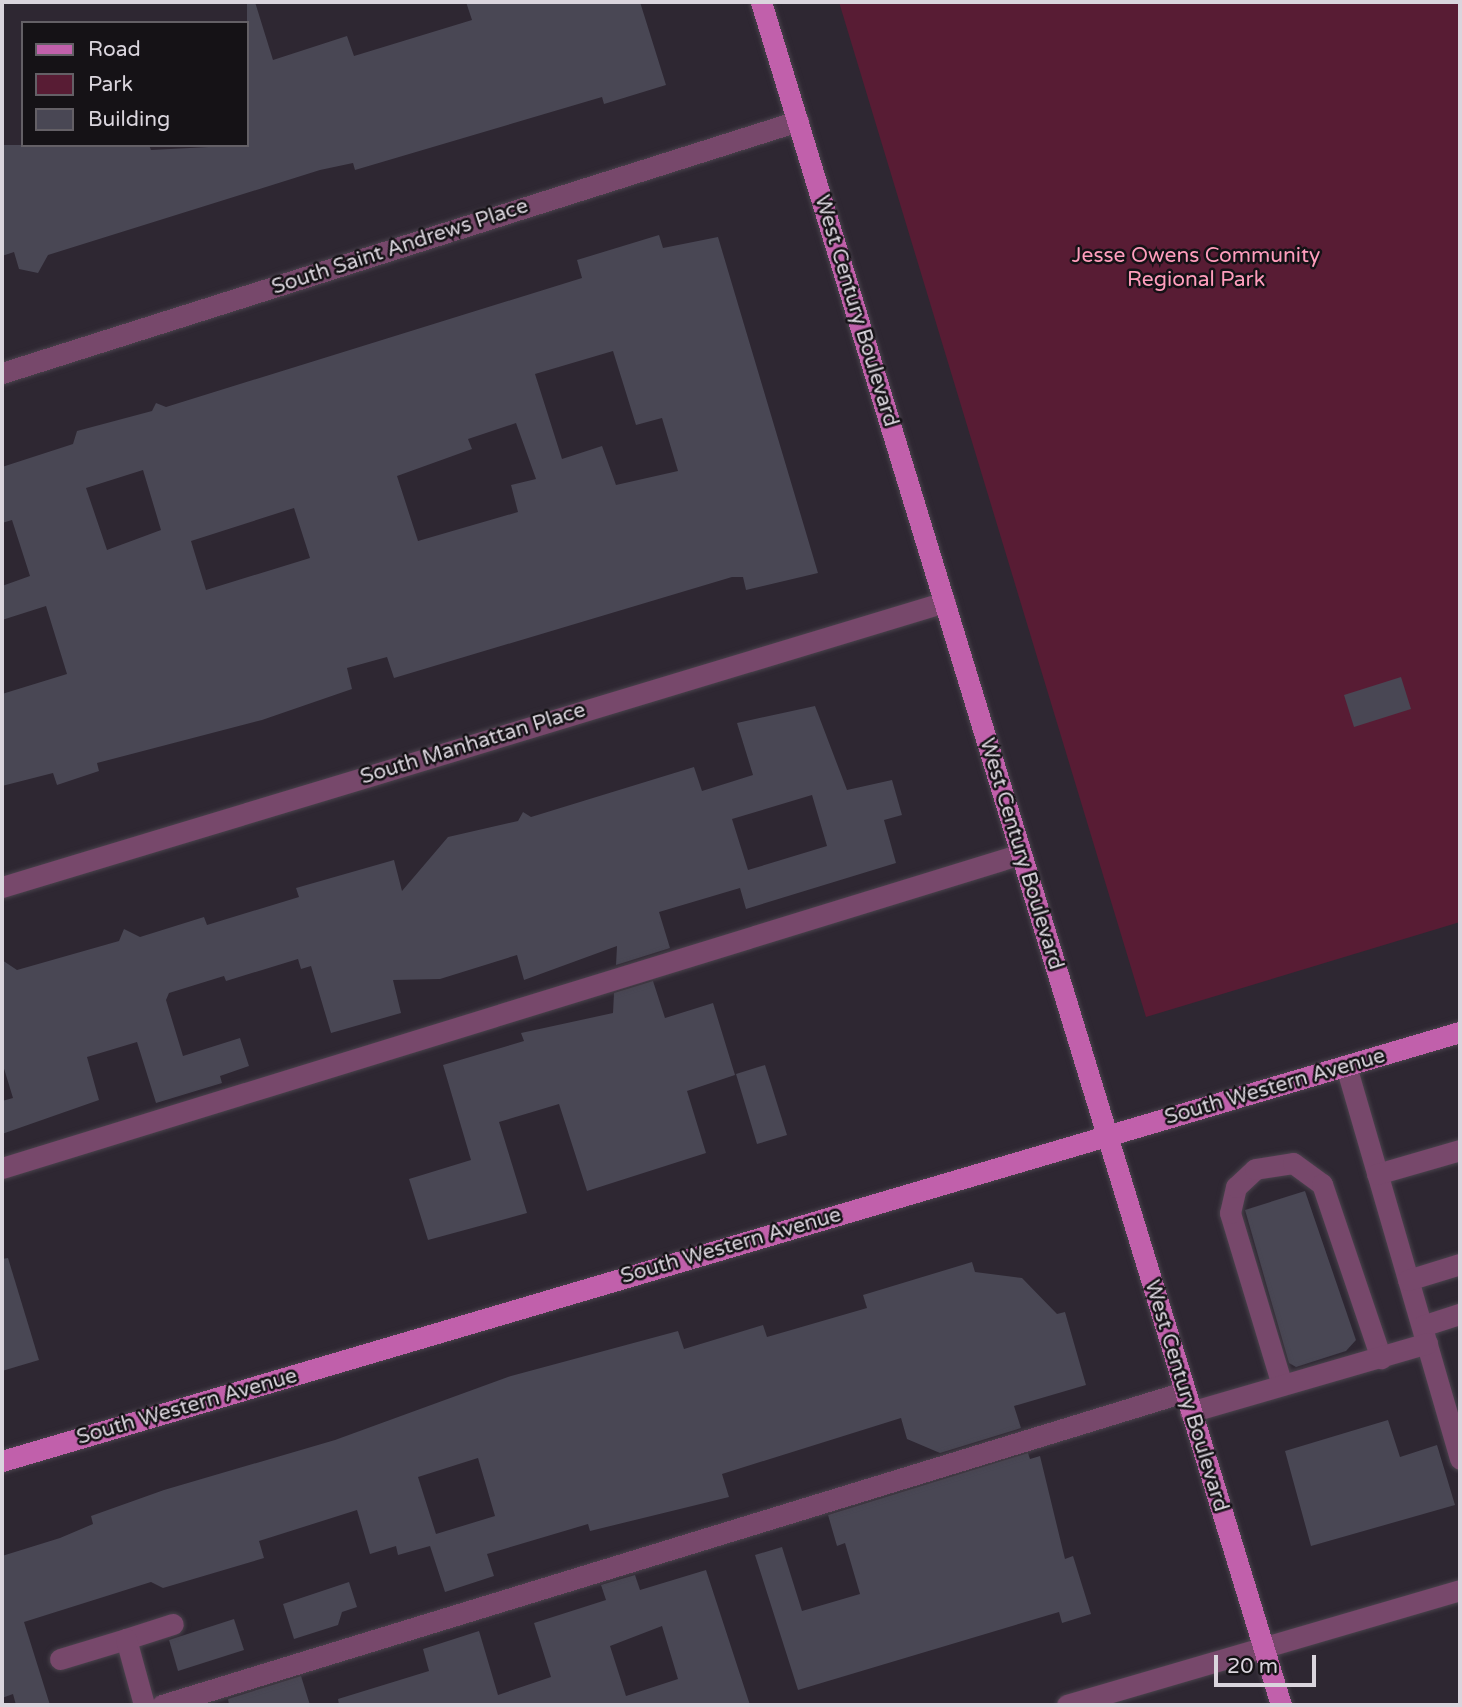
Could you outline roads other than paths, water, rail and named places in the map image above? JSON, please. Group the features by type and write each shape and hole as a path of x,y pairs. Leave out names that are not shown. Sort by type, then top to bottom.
{"main road":[{"name":"West Century Boulevard","path":"761,2 1281,1705"},
{"name":"South Western Avenue","path":"2,1461 1460,1031"}],"street":[{"name":"South Saint Andrews Place","path":"2,373 798,121"},
{"name":"South Manhattan Place","path":"2,887 945,601"},
{"path":"2,1168 1021,854"},
{"path":"1346,1066 1460,1459"},
{"path":"1377,1174 1460,1150"},
{"path":"1282,1385 1230,1213 1236,1187 1268,1166 1293,1163 1322,1184 1381,1359"},
{"path":"1408,1280 1460,1264"},
{"path":"162,1705 1187,1402 1282,1385 1381,1359 1460,1314"},
{"path":"1067,1705 1263,1645 1460,1590"},
{"path":"60,1660 173,1624"},
{"path":"126,1639 144,1705"}],"park label":[{"name":"Jesse Owens Community Regional Park","path":"1196,268"}]}
